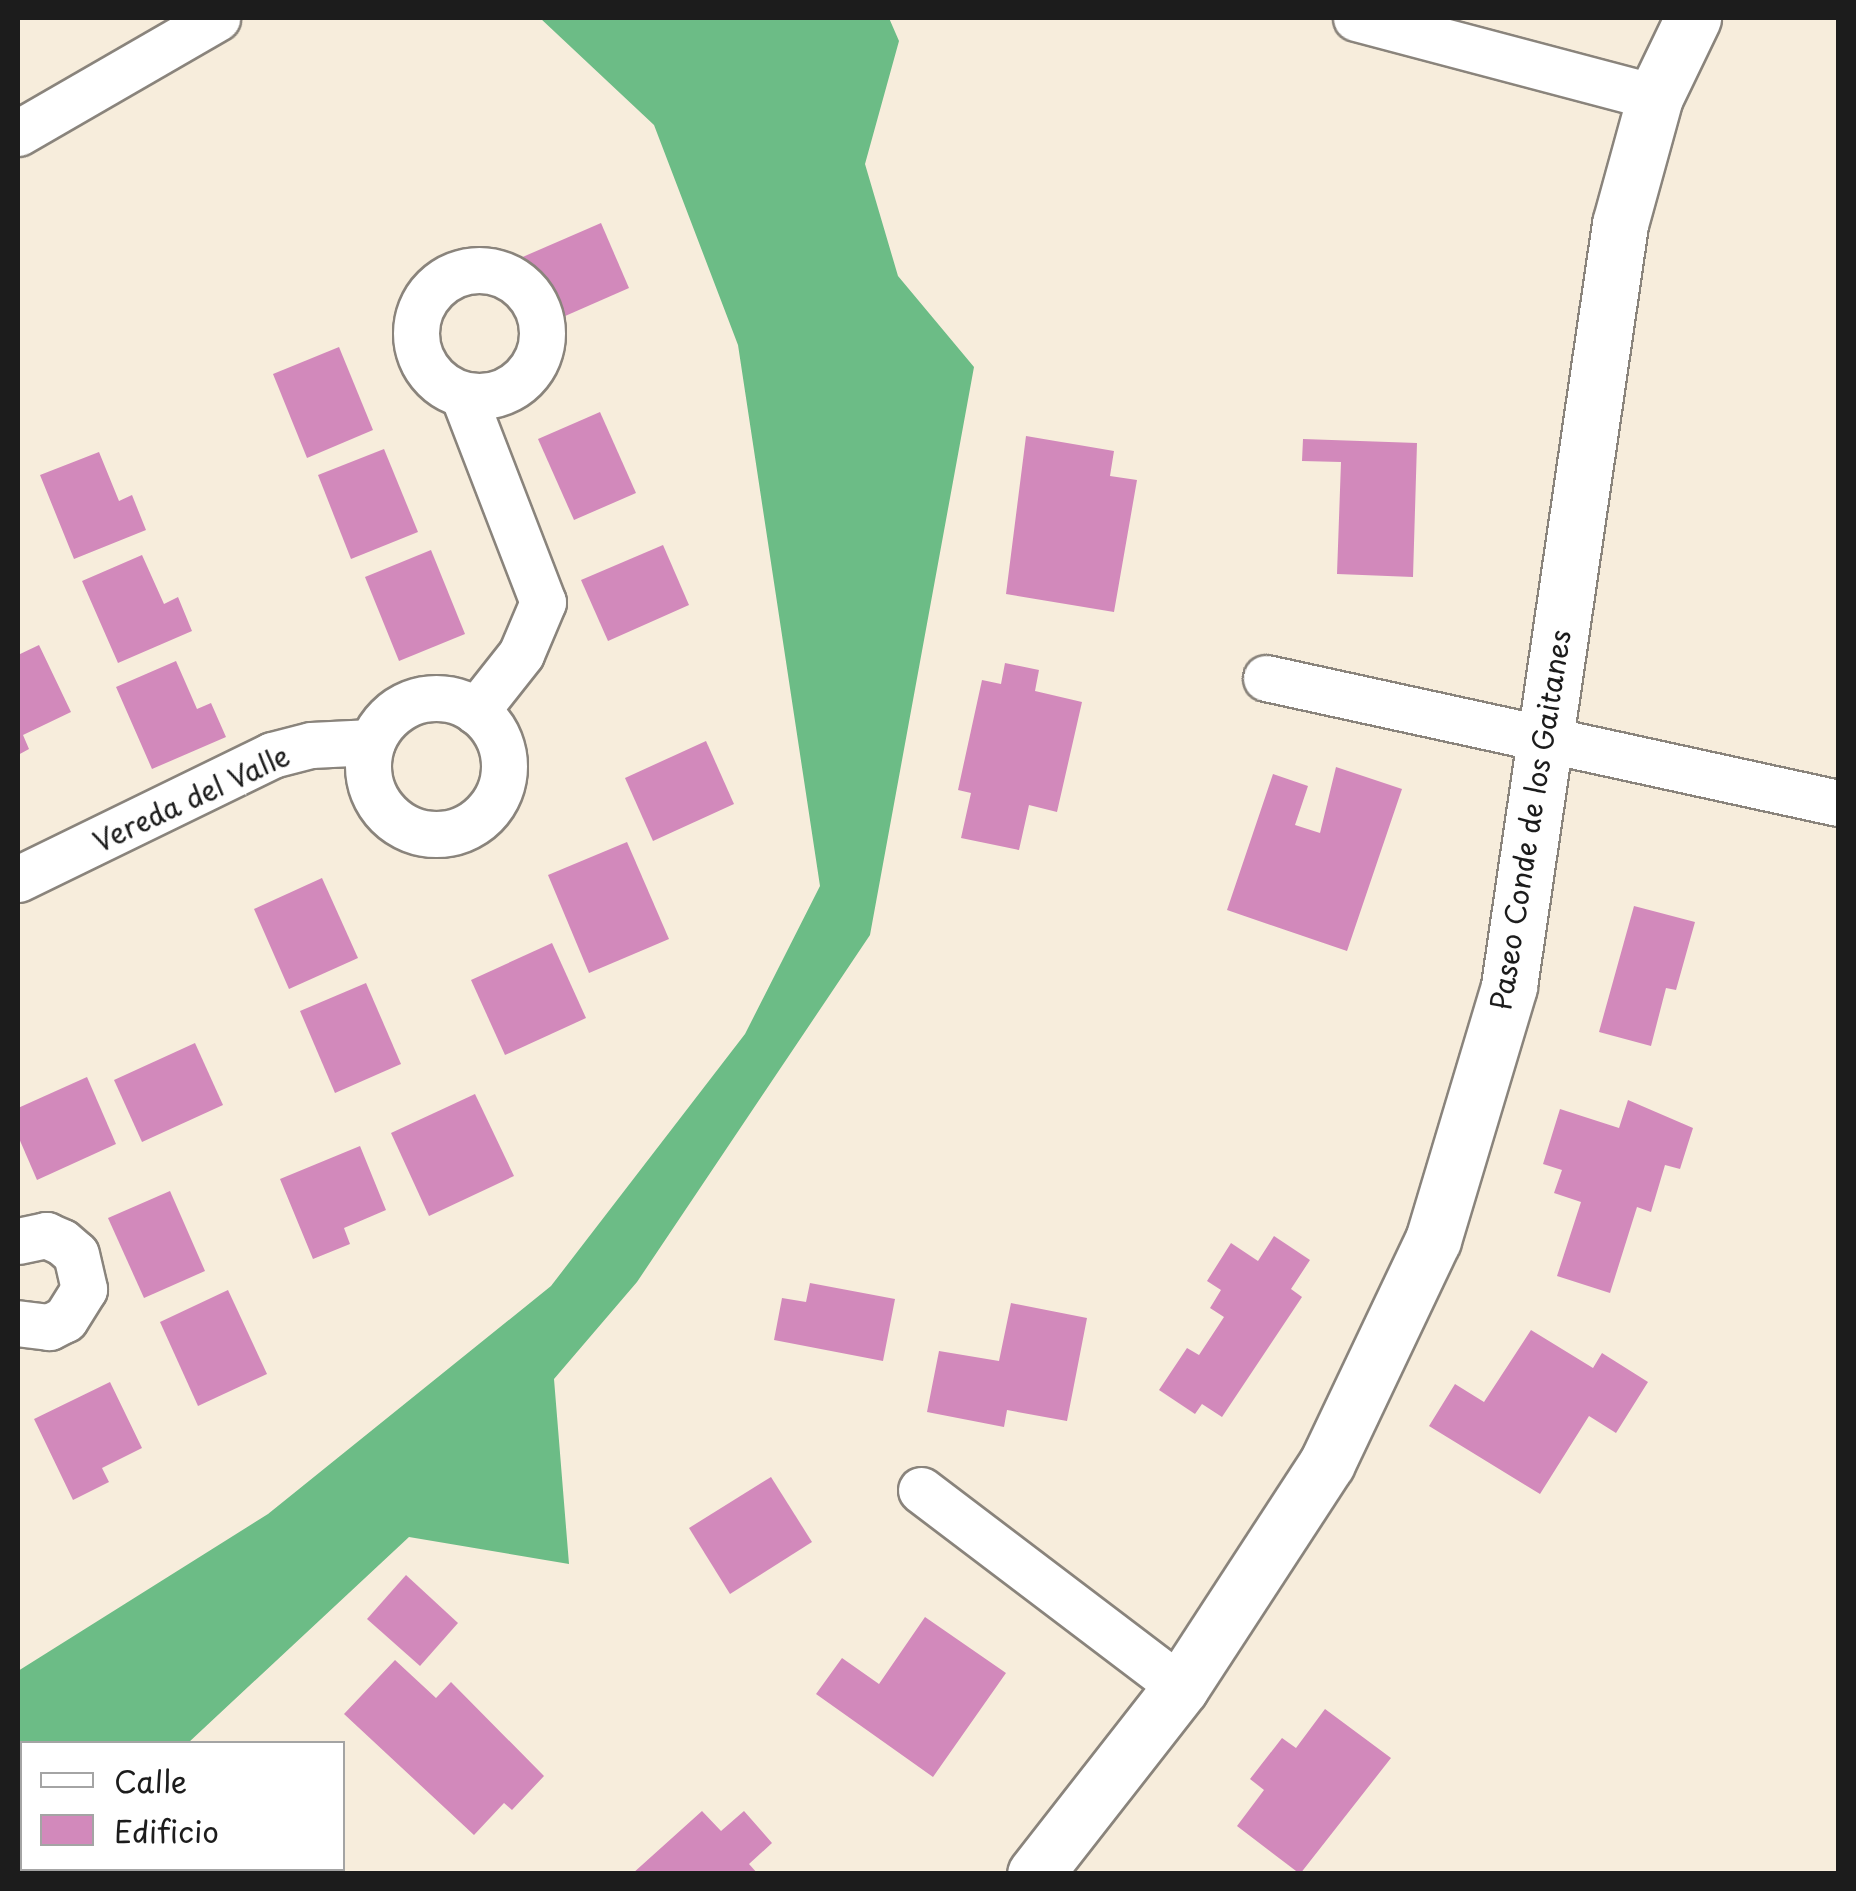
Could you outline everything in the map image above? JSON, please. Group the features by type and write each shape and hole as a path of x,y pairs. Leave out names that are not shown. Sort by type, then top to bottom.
{"street":[{"path":"18,133 217,18"},
{"path":"1356,18 1654,97"},
{"name":"Paseo Conde de los Gaitanes","path":"1034,1874 1181,1687 1327,1463 1434,1240 1509,986 1547,738 1581,464 1620,224 1654,97 1693,18"},
{"path":"462,394 543,602 521,654 476,711"},
{"path":"1266,678 1838,802"},
{"path":"434,697 476,711 499,737 505,763 487,812 465,829 425,833 389,816 374,794 368,768 372,742 408,703 434,697"},
{"name":"Vereda del Valle","path":"18,879 272,755 312,744 372,742"},
{"path":"18,1241 46,1235 62,1242 76,1254 84,1289 65,1320 48,1327 18,1323"},
{"path":"921,1490 1181,1687"}],"green space":[{"path":"540,18 889,18 899,41 865,164 898,276 974,367 870,935 637,1282 554,1379 569,1564 409,1537 190,1741 20,1741 20,1871 135,1873 18,1873 18,1671 268,1514 551,1286 745,1034 820,886 738,345 654,125"}],"building":[{"path":"601,223 629,288 547,324 518,259"},
{"path":"339,347 373,430 307,458 273,374"},
{"path":"600,412 636,493 574,520 538,439"},
{"path":"1026,436 1114,451 1110,476 1137,480 1114,612 1006,594"},
{"path":"1303,439 1417,443 1413,577 1337,574 1341,462 1302,461"},
{"path":"384,449 418,532 351,559 318,475"},
{"path":"99,452 119,501 132,495 146,530 74,559 40,475"},
{"path":"663,545 689,605 608,641 581,580"},
{"path":"431,550 465,634 399,661 365,577"},
{"path":"142,555 164,604 178,597 192,631 118,663 82,581"},
{"path":"39,645 71,712 23,735 29,749 18,755 18,655"},
{"path":"176,661 197,709 211,703 226,737 152,769 116,687"},
{"path":"1005,663 1039,670 1035,691 1082,702 1057,812 1029,805 1019,850 961,838 971,793 958,790 982,680 1001,684"},
{"path":"706,741 734,804 653,841 625,778"},
{"path":"1336,767 1402,789 1347,951 1227,910 1273,774 1308,786 1295,825 1320,833"},
{"path":"627,842 669,939 589,973 548,875"},
{"path":"322,878 358,958 289,989 254,909"},
{"path":"1634,906 1695,922 1676,990 1666,988 1651,1046 1599,1032"},
{"path":"552,943 586,1018 505,1055 471,980"},
{"path":"366,983 401,1064 335,1093 300,1011"},
{"path":"195,1043 223,1105 142,1142 114,1080"},
{"path":"87,1077 116,1144 37,1180 18,1136 18,1108"},
{"path":"475,1094 514,1176 429,1216 391,1133"},
{"path":"1628,1100 1693,1128 1680,1169 1665,1165 1651,1212 1637,1207 1610,1293 1557,1276 1581,1202 1554,1193 1562,1170 1543,1164 1560,1109 1619,1128"},
{"path":"360,1146 386,1210 344,1228 350,1244 313,1259 280,1179"},
{"path":"170,1191 205,1271 144,1298 108,1218"},
{"path":"1274,1236 1310,1260 1291,1289 1302,1297 1222,1417 1202,1404 1195,1414 1159,1390 1187,1348 1199,1355 1224,1317 1210,1308 1221,1290 1207,1281 1231,1243 1258,1261"},
{"path":"810,1283 895,1299 883,1361 774,1340 782,1298 806,1302"},
{"path":"228,1290 267,1374 198,1406 160,1322"},
{"path":"1011,1303 1087,1318 1067,1421 1007,1410 1004,1427 927,1412 939,1351 999,1361"},
{"path":"1531,1330 1593,1368 1602,1353 1648,1382 1616,1433 1589,1416 1540,1494 1429,1426 1455,1384 1484,1402"},
{"path":"110,1382 142,1448 102,1468 109,1482 73,1500 34,1419"},
{"path":"771,1477 812,1542 730,1594 689,1528"},
{"path":"406,1575 458,1623 420,1666 367,1619"},
{"path":"925,1617 1006,1673 933,1777 816,1694 842,1658 879,1684"},
{"path":"395,1660 436,1698 451,1682 544,1776 512,1810 504,1803 474,1835 344,1714"},
{"path":"1325,1709 1391,1758 1300,1874 1237,1826 1264,1790 1250,1779 1282,1738 1296,1748"},
{"path":"702,1811 721,1831 744,1811 772,1843 749,1864 758,1874 632,1874"}]}
